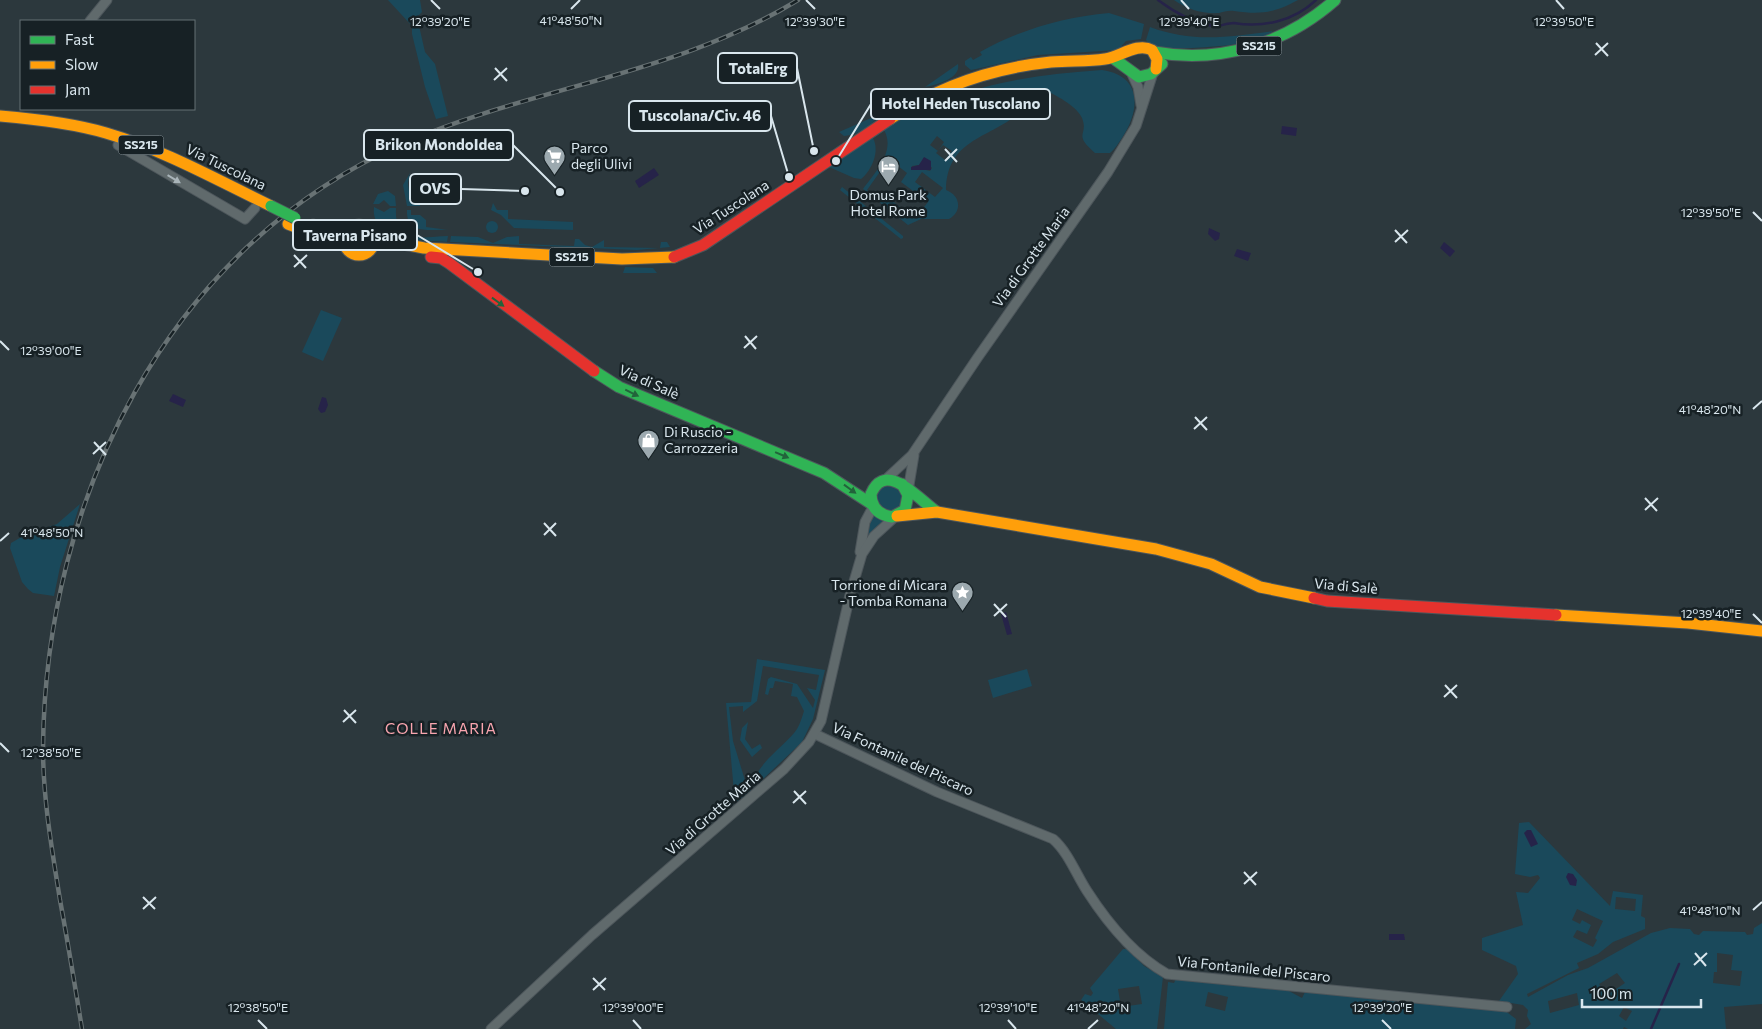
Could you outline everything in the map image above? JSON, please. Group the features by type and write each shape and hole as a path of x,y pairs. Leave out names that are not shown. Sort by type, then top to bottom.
{"main road":[{"name":"SS215","path":"1170,57 1217,54 1264,44 1299,29 1336,0"},
{"path":"1130,71 1127,60 1133,50 1144,47 1170,57"},
{"name":"Via Tuscolana","path":"372,232 410,246 454,251 622,259 656,259 679,256 702,245 866,134 934,92 971,77 1007,68 1052,62 1113,58 1133,50"},
{"path":"1154,52 1158,64 1154,71"},
{"path":"1113,58 1130,71 1142,77 1154,71 1170,57"},
{"name":"Via Tuscolana","path":"0,116 18,113 114,136 163,154 263,209"},
{"name":"Via Tuscolana","path":"0,125 81,135 118,145 152,158 346,246"},
{"name":"Via Tuscolana","path":"292,221 326,229 349,230"},
{"path":"360,225 372,232 373,245 365,254 352,252 346,246 345,237 349,230 360,225"},
{"name":"Via Tuscolana","path":"365,254 390,249 431,257 454,251"},
{"name":"Via di Salè","path":"431,257 441,258 449,263 576,359 619,387 824,473 847,486 870,508"},
{"path":"884,481 897,481 906,489 906,508 897,516 886,517 870,508 875,488 884,481"},
{"name":"Via di Salè","path":"906,489 937,512"},
{"name":"Via di Salè","path":"897,516 937,512 1163,550 1211,564 1257,586 1322,600 1688,623 1762,631"}],"street":[{"path":"91,20 107,0"},
{"path":"1130,71 1138,86 1142,108"},
{"name":"Via di Grotte Maria","path":"884,481 916,450 983,349 1103,181 1135,129 1154,71"},
{"path":"118,145 245,219 263,209"},
{"name":"Via di Grotte Maria","path":"906,489 916,450"},
{"name":"Via di Grotte Maria","path":"491,1029 592,936 791,762 815,734 822,717 838,641 860,560 870,508"},
{"name":"Via di Grotte Maria","path":"860,560 871,539 897,516"},
{"name":"Via Fontanile del Piscaro","path":"815,734 937,792 1051,837 1061,846 1091,897 1127,941 1154,966 1168,974 1507,1007"}],"shaded area":[{"path":"388,0 420,0 422,12 417,17 425,52 435,64 448,116 436,119 425,87 412,34 412,26"},
{"path":"1174,0 1298,0 1282,8 1260,13 1230,11 1207,13 1184,6"},
{"path":"1109,13 1144,24 1141,39 1126,41 1118,50 1038,55 971,70 965,65 965,61 971,57 973,60 982,55 980,52 1026,31 1059,21"},
{"path":"1150,27 1196,37 1226,37 1273,31 1264,37 1234,44 1197,48 1153,49 1146,40"},
{"path":"958,64 958,69 952,77 942,83 925,87"},
{"path":"1102,70 1115,73 1125,79 1131,87 1134,96 1132,116 1122,138 1110,153 1095,153 1084,142 1084,124 1079,113 1065,101 1043,89 1018,114 971,143 953,161 948,173 946,190 951,192 957,199 958,208 949,219 921,219 908,225 863,189 878,169 886,154 887,138 884,130 909,115 962,93 1017,80","holes":["937,136 944,142 939,150 943,145 952,151 945,160 930,145","924,158 932,168 930,171 922,169 912,170 912,166 919,165","889,159 907,173 901,182 928,202 915,219 891,200 892,198 888,195 883,202 867,190","922,172 943,188 935,197 915,182"]},
{"path":"878,115 872,123 859,132 844,136 839,132"},
{"path":"1282,126 1297,128 1296,136 1281,134"},
{"path":"873,138 876,149 874,160 861,179 854,178 829,167"},
{"path":"924,157 931,161 931,170 911,170 911,167 919,165"},
{"path":"654,168 659,175 639,188 635,181"},
{"path":"410,173 409,191 420,201 420,206 407,206 403,185"},
{"path":"842,187 903,236 903,238 901,239 840,190"},
{"path":"388,191 395,196 396,206 390,206 384,200 379,204 373,204 378,194"},
{"path":"493,203 497,210 508,210 508,219 573,222 573,230 514,228 501,215 491,210"},
{"path":"374,207 384,212 390,208 396,208 397,220 400,228 405,233 420,237 448,236 447,242 413,239 389,232 380,227 375,218"},
{"path":"407,210 411,210 411,215 420,215 426,220 426,227 449,230 415,228 408,219"},
{"path":"492,221 498,227 492,233 486,227"},
{"path":"1209,228 1220,233 1219,239 1215,241 1208,234"},
{"path":"451,236 478,237 493,243 507,237 519,236 519,244 574,246 575,239 579,239 585,245 592,247 604,240 604,247 659,248 637,250 450,242"},
{"path":"661,242 667,242 670,247 660,248"},
{"path":"1444,242 1455,251 1450,257 1440,248"},
{"path":"1237,249 1251,253 1248,261 1234,256"},
{"path":"625,267 653,268 657,273 623,273"},
{"path":"321,310 342,318 323,361 302,352"},
{"path":"173,394 186,400 183,407 169,401"},
{"path":"322,397 326,398 328,405 325,412 321,413 318,409"},
{"path":"884,486 898,487 905,499 897,511 884,511 876,501 878,492"},
{"path":"80,504 60,567 54,596 33,593 22,582 10,548 11,543 25,535 57,524"},
{"path":"872,514 886,521 867,540"},
{"path":"1006,612 1012,634 1007,635 1001,614"},
{"path":"757,659 825,670 813,719 802,742 760,782 756,781 760,769 793,735 804,711 797,697 791,696 793,684 775,681 768,695 765,694 768,679 771,677 797,684 813,708 815,700 807,688 816,690 819,675 763,666 757,701 743,712 743,706 729,707 733,741 747,787 751,790 735,803 726,703 751,702"},
{"path":"1027,669 1032,686 993,698 988,680"},
{"path":"748,722 745,739 752,749 760,744 762,748 752,757 740,740 742,728"},
{"path":"1529,822 1610,906 1613,891 1643,895 1641,916 1645,918 1645,929 1613,942 1598,954 1577,963 1579,968 1527,994 1528,997 1568,975 1588,968 1651,933 1670,928 1690,929 1694,934 1699,935 1703,931 1745,932 1747,935 1753,934 1754,928 1762,923 1762,1004 1724,1007 1726,1029 1628,1029 1624,1027 1623,1029 1525,1029 1531,1024 1527,1016 1528,1010 1523,1005 1499,1001 1518,974 1516,966 1482,950 1482,938 1523,925 1516,892 1528,893 1540,878 1538,875 1530,877 1515,874 1519,823","holes":["1616,897 1636,899 1635,911 1615,909","1577,909 1603,921 1593,947 1573,937 1577,930 1587,934 1591,925 1582,920 1580,924 1572,920","1717,953 1733,955 1731,970 1742,971 1740,986 1713,983 1714,972 1717,972","1617,973 1625,983 1607,995 1599,984","1577,993 1579,1005 1550,1013 1548,1001","1624,1007 1632,1011 1626,1021 1619,1016"]},
{"path":"1527,830 1531,830 1538,844 1531,847 1524,833"},
{"path":"1568,873 1573,874 1577,880 1576,886 1570,885 1566,877"},
{"path":"1389,934 1404,934 1405,940 1389,940"},
{"path":"1123,949 1128,949 1144,966 1163,977 1157,1029 1116,1029 1081,1000 1085,994 1091,996 1093,993 1090,988","holes":["1139,986 1142,1004 1121,1007 1118,989"]},
{"path":"1176,979 1287,990 1302,998 1305,992 1504,1010 1516,1019 1515,1029 1164,1029 1168,982 1174,983","holes":["1208,992 1228,997 1225,1011 1205,1006"]}],"waterway":[{"path":"1158,0 1186,18 1202,24 1218,26 1232,23 1256,24 1278,21 1298,13 1316,0"},
{"path":"1651,1029 1679,964"}],"railway":[{"path":"82,1029 48,824 43,748 49,655 67,563 96,475 135,392 186,315 247,247 319,190 402,144 501,108 603,79 703,46 751,25 798,0"}],"traffic: fast":[{"path":"1154,52 1203,55 1250,47 1273,39 1295,28 1335,0"},
{"path":"1113,58 1139,77 1151,74 1162,64"},
{"path":"271,206 295,218"},
{"path":"594,371 619,387 824,473 873,505"},
{"path":"902,484 908,495 905,510 892,517 880,513 872,503 871,494 877,484 885,480 894,481 904,486 937,512"}],"traffic: slow":[{"path":"890,119 928,97 967,80 1029,65 1105,59 1134,49 1146,48 1152,50 1157,59 1156,69"},
{"path":"0,116 67,124 128,140 190,166 271,206"},
{"path":"288,224 346,246"},
{"path":"313,225 326,229 349,230"},
{"path":"359,225 365,226 373,234 374,240 373,246 365,254 359,255 353,254 345,246 344,240 345,234 353,226 359,225"},
{"path":"372,232 393,242 424,248 622,259 674,257"},
{"path":"897,516 937,512 1156,549 1211,564 1260,587 1314,598"},
{"path":"1556,615 1688,623 1762,631"}],"traffic: jam":[{"path":"674,257 703,245 890,119"},
{"path":"431,257 441,258 449,263 594,371"},
{"path":"1314,598 1327,601 1556,615"}],"place":[{"name":"TotalErg","path":"814,151"},
{"name":"Hotel Heden Tuscolano","path":"836,161"},
{"name":"Parco degli Ulivi","path":"555,175"},
{"name":"Tuscolana/Civ. 46","path":"789,177"},
{"name":"Domus Park Hotel Rome","path":"888,186"},
{"name":"OVS","path":"525,191"},
{"name":"Brikon MondoIdea","path":"560,192"},
{"name":"Taverna Pisano","path":"478,272"},
{"name":"Di Ruscio - Carrozzeria","path":"648,459"},
{"name":"Torrione di Micara - Tomba Romana","path":"963,612"}],"district":[{"name":"COLLE MARIA","path":"441,729"}]}
